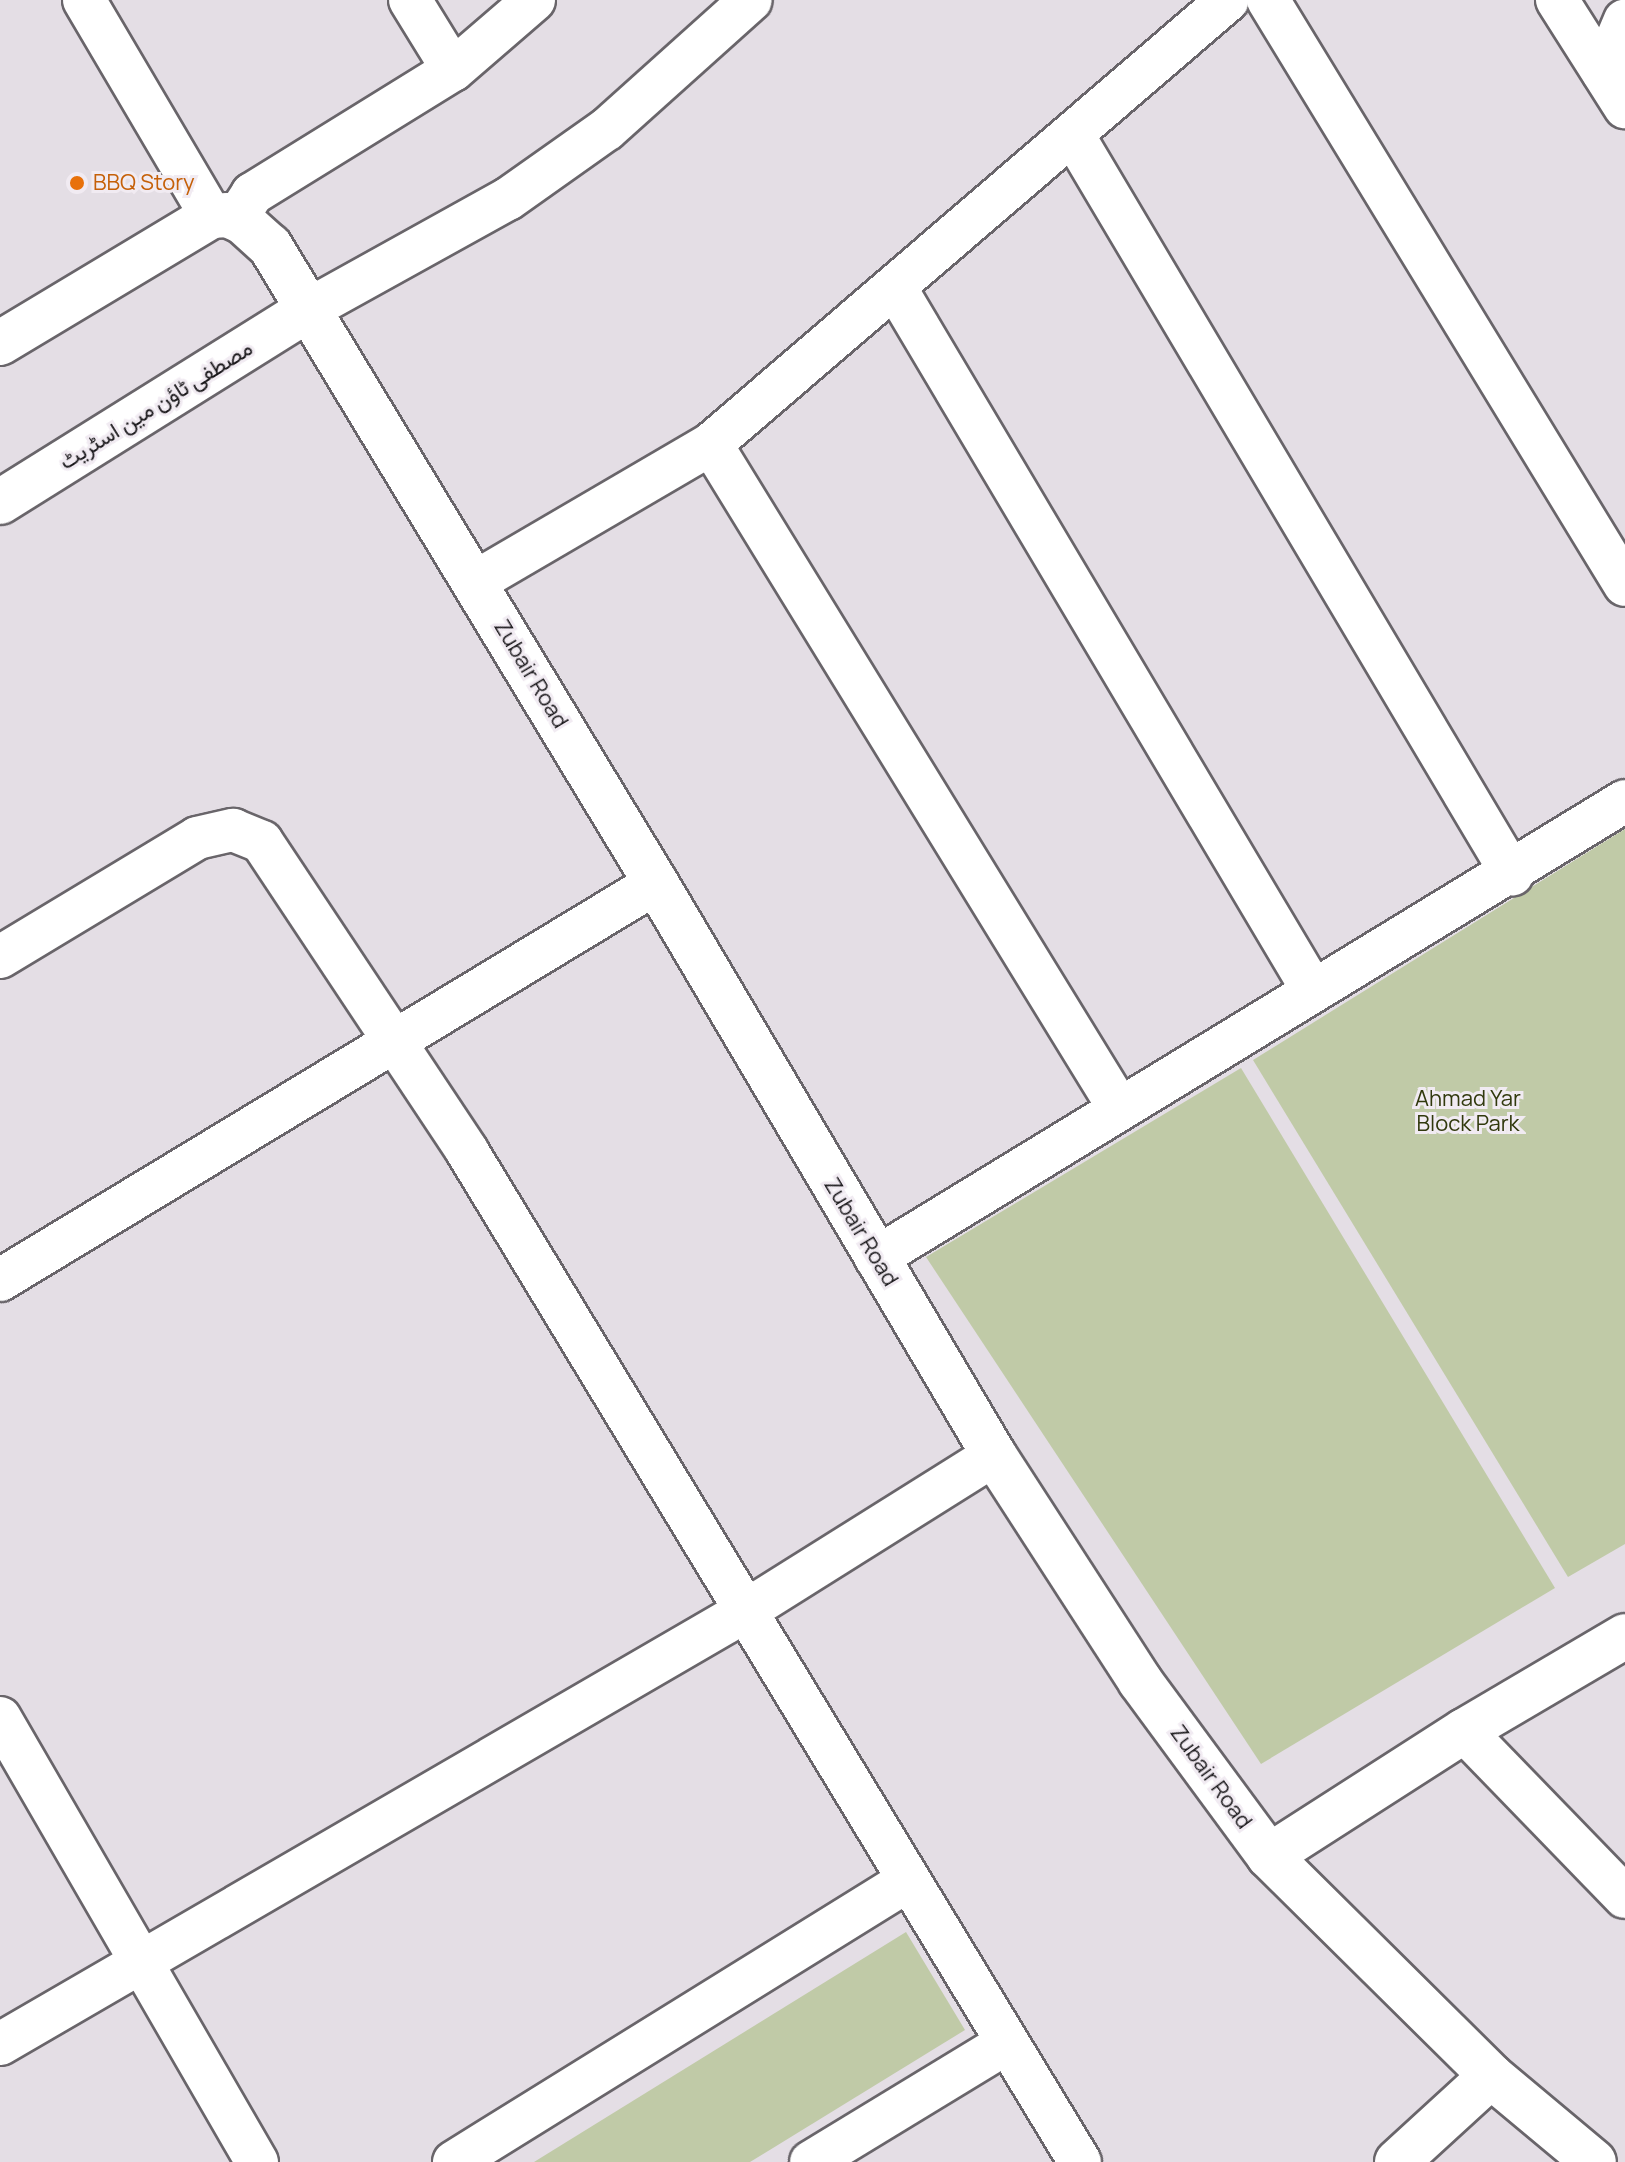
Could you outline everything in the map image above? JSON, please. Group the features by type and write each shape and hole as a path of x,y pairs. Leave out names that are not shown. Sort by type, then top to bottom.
{"street":[{"path":"84,0 224,218"},
{"path":"410,0 453,70"},
{"path":"0,343 224,218 252,194 453,70 534,0"},
{"path":"311,308 508,199 607,129 751,0"},
{"path":"475,582 711,444 896,289 1228,0"},
{"path":"1268,0 1625,585"},
{"path":"1557,0 1614,70 1625,107"},
{"path":"1614,70 1625,20"},
{"path":"1073,135 1512,874"},
{"name":"Zubair Road","path":"224,218 270,246 311,308 994,1455 1140,1681 1269,1856 1491,2076 1594,2162"},
{"path":"896,289 1312,989"},
{"name":"مصطفی ٹاؤن مین اسٹریٹ","path":"0,502 311,308"},
{"path":"711,444 1119,1108"},
{"path":"876,1258 1312,989 1512,874 1625,801"},
{"path":"0,957 178,846 233,830 262,842 467,1151 1005,2044 1080,2162"},
{"path":"0,1280 656,883"},
{"path":"0,2044 744,1612 994,1455"},
{"path":"1269,1856 1464,1731 1624,1639"},
{"path":"0,1718 257,2162"},
{"path":"1464,1731 1625,1897"},
{"path":"454,2162 907,1881"},
{"path":"811,2162 1005,2044"},
{"path":"1397,2162 1491,2076"}],"green space":[{"name":"Ahmad Yar Block Park","path":"1625,829 1625,1544 1568,1577 1253,1060"},
{"path":"1241,1068 1555,1588 1261,1764 926,1257"},
{"path":"906,1932 965,2030 750,2162 534,2162"}],"place":[{"name":"BBQ Story","path":"77,183"}]}
